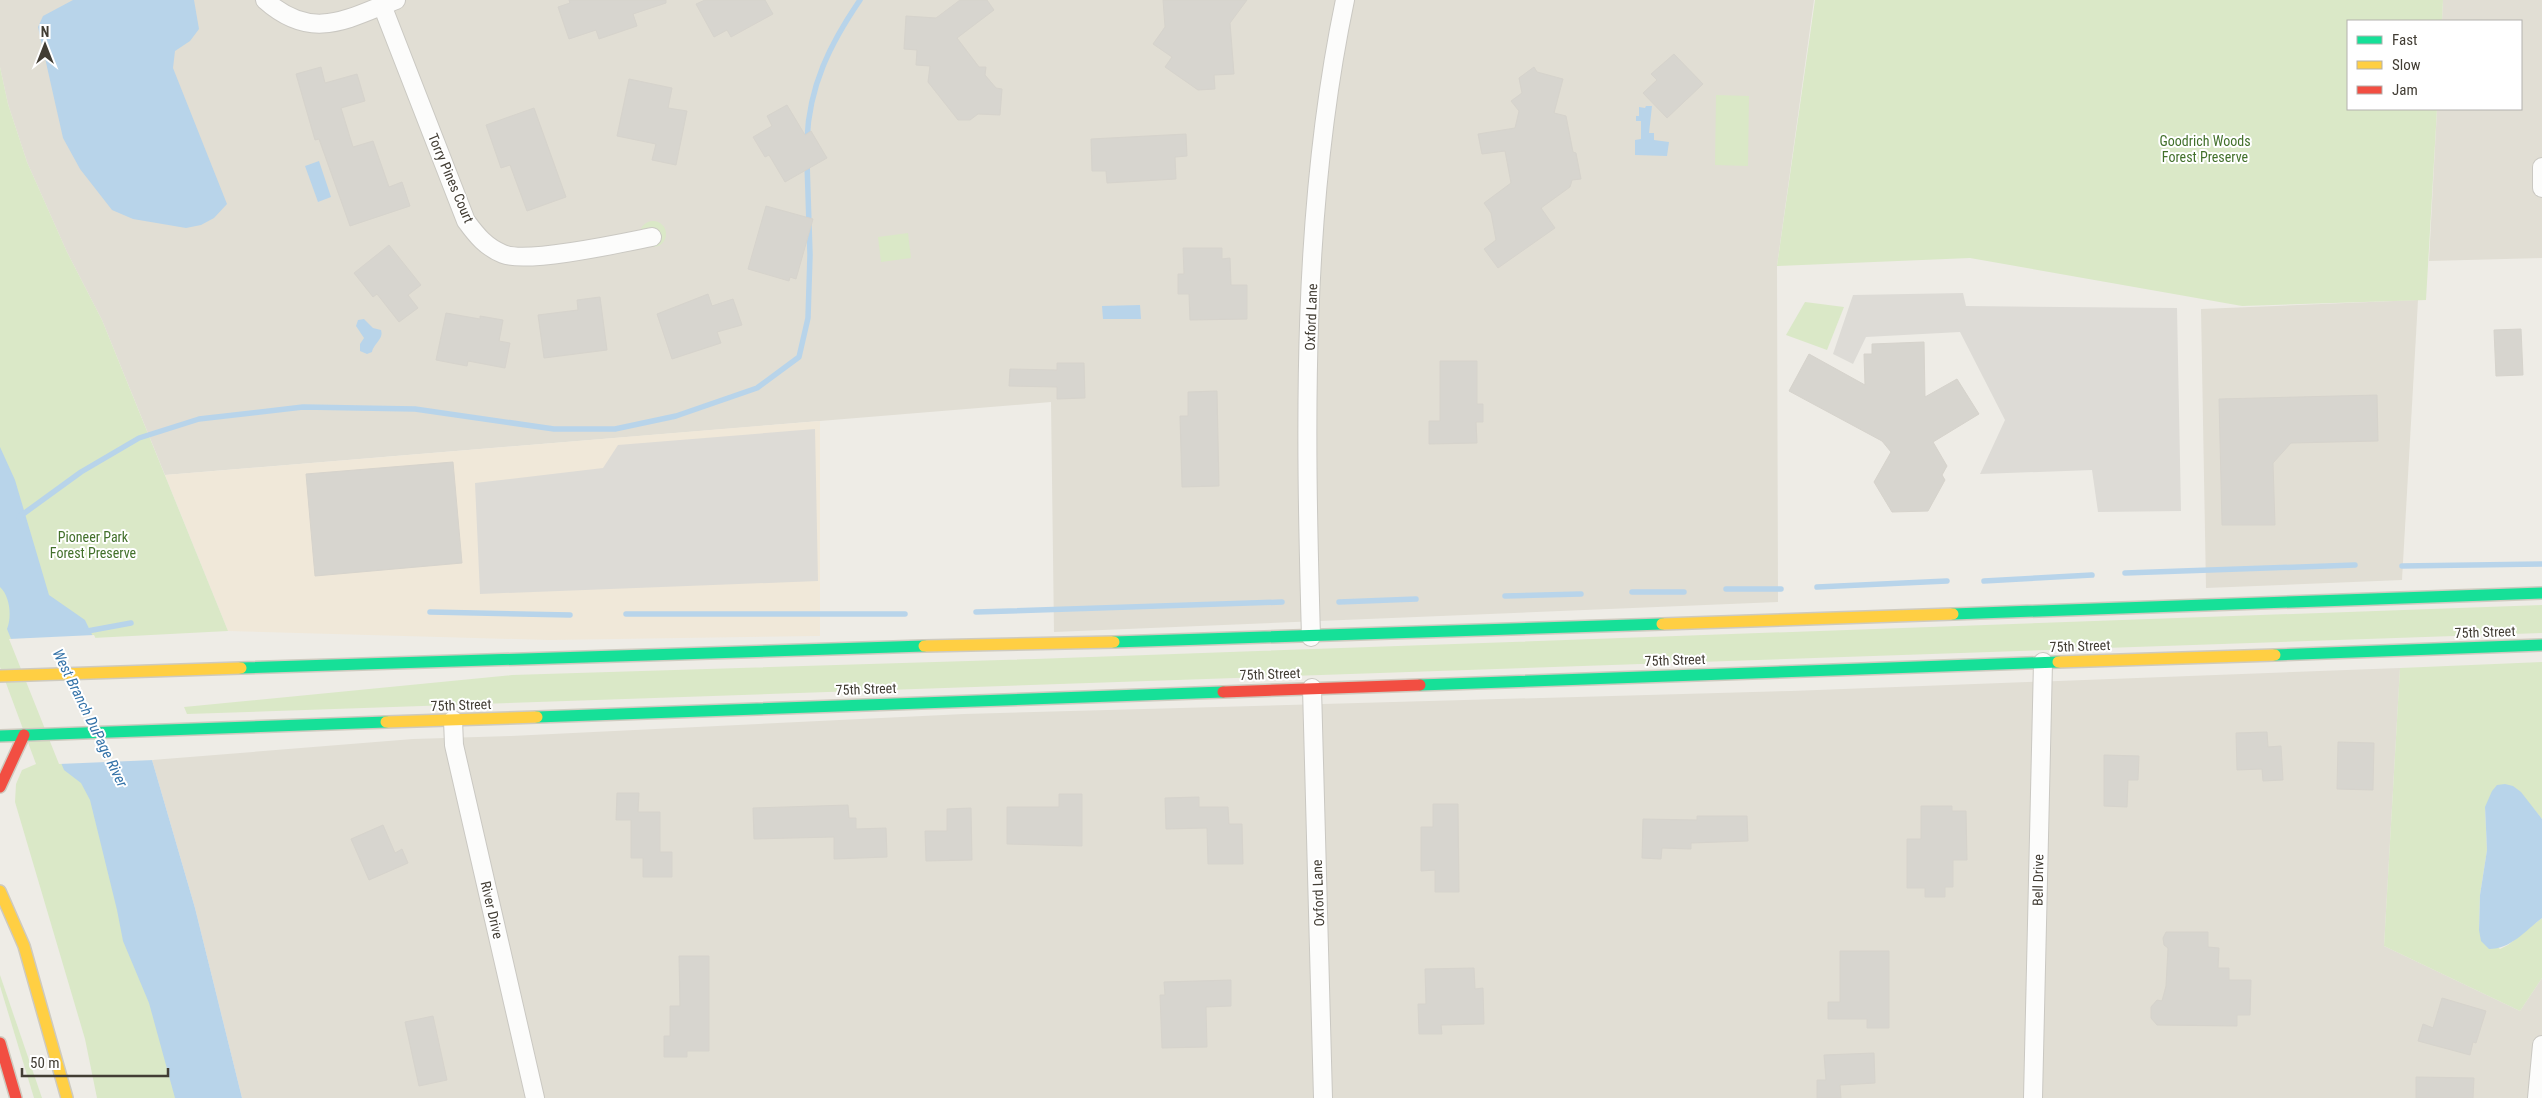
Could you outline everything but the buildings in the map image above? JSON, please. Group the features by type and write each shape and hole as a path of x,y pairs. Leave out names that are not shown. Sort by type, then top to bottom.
{"main road":[{"path":"0,676 803,649 1311,637 2542,593"},
{"name":"75th Street","path":"0,736 2542,644"},
{"path":"0,787 24,735"},
{"path":"0,892 24,946 67,1098"},
{"path":"0,1043 16,1098"}],"street":[{"path":"265,0 282,13 316,25 331,24 389,3"},
{"path":"286,0 302,21"},
{"name":"Oxford Lane","path":"1311,637 1308,514 1309,340 1314,228 1327,97 1345,0"},
{"name":"Torry Pines Court","path":"389,3 466,221 481,242 505,255 535,256 652,237"},
{"path":"2542,168 2542,188"},
{"name":"Bell Drive","path":"2033,1098 2043,662"},
{"name":"Oxford Lane","path":"1312,688 1323,1098"},
{"name":"River Drive","path":"453,720 454,745 536,1098"},
{"path":"2537,1098 2542,1045"}],"shaded area":[{"path":"0,0 1814,0 1777,266 1778,602 1054,632 1051,402 165,475 102,320 67,252 27,162 8,104 0,67"},
{"path":"2443,0 2542,0 2542,258 2429,261 2437,110 2522,110 2522,20 2442,20"},
{"path":"1963,293 1966,306 2177,308 2181,511 2098,512 2092,470 1980,474 2005,420 1960,332 1866,337 1853,364 1833,354 1853,295"},
{"path":"2418,300 2402,580 2206,588 2201,309"},
{"path":"820,421 820,636 549,640 228,631 165,475"},
{"path":"815,429 818,581 480,594 475,483 603,468 618,445"},
{"path":"2400,668 2384,946 2520,1011 2542,978 2542,1098 242,1098 195,908 152,760 413,739 964,714 1791,691"}],"green space":[{"name":"Goodrich Woods Forest Preserve","path":"1815,0 2443,0 2442,20 2347,20 2347,110 2437,110 2426,300 2242,306 1970,258 1777,266"},
{"name":"Pioneer Park Forest Preserve","path":"0,67 8,104 27,162 67,252 102,320 228,631 93,638 199,1098 97,1098 85,1039 15,802 16,784 22,770 36,764 0,667"},
{"path":"1716,95 1749,96 1748,166 1715,165"},
{"path":"653,221 662,225 666,234 662,243 653,247 644,243 640,234 644,225"},
{"path":"908,233 911,258 881,262 878,237"},
{"path":"1805,302 1844,307 1827,350 1786,335"},
{"path":"2542,605 2542,633 187,714 184,707 512,675 1035,659"},
{"path":"2542,662 2542,819 2533,808 2485,807 2487,850 2480,895 2479,930 2500,949 2508,945 2542,918 2542,978 2520,1011 2384,946 2400,668"},
{"path":"0,975 42,1098 34,1098 0,986"}],"water":[{"path":"73,0 194,0 199,29 190,41 175,51 173,68 227,204 214,218 201,225 186,228 133,219 112,210 80,169 63,138 38,27 43,16"},
{"path":"1646,106 1652,106 1649,133 1654,133 1654,140 1669,142 1667,156 1635,155 1635,140 1641,139 1641,121 1636,121 1636,116 1639,116 1639,107 1645,108"},
{"path":"319,161 331,197 318,202 305,166"},
{"path":"1140,305 1141,319 1103,319 1102,306"},
{"path":"364,319 373,328 381,330 382,333 372,352 367,354 360,351 360,344 364,338 356,326 358,320"},
{"name":"West Branch DuPage River","path":"0,447 15,480 49,595 85,620 152,760 195,908 242,1098 175,1098 149,1003 123,941 90,800 81,783 64,770 7,629 9,624 8,601 0,587"},
{"path":"2497,785 2513,786 2521,792 2542,819 2542,918 2511,943 2489,949 2481,941 2479,930 2480,895 2487,850 2485,807 2492,791"}],"pier":[{"path":"94,635 154,760 59,764 9,639"}],"waterway":[{"path":"807,140 812,102 823,66 839,33 860,0"},
{"path":"19,517 81,472 139,438 199,419 303,407 415,409 554,429 615,429 676,416 757,388 799,357 808,318 810,255 807,162"},
{"path":"2402,566 2542,564"},
{"path":"2125,573 2355,565"},
{"path":"1984,581 2092,575"},
{"path":"1817,587 1947,581"},
{"path":"1726,589 1781,589"},
{"path":"1632,592 1684,592"},
{"path":"1505,596 1581,594"},
{"path":"1339,602 1416,599"},
{"path":"976,612 1282,602"},
{"path":"430,612 570,615"},
{"path":"626,614 905,614"},
{"path":"82,632 131,623"}],"traffic: fast":[{"path":"1953,614 2542,593"},
{"path":"1114,642 1662,624"},
{"path":"2275,655 2542,645"},
{"path":"241,668 924,646"},
{"path":"1420,685 2058,662"},
{"path":"537,717 1223,692"},
{"path":"0,736 386,722"}],"traffic: slow":[{"path":"1662,624 1953,614"},
{"path":"924,646 1114,642"},
{"path":"2058,662 2275,655"},
{"path":"0,676 241,668"},
{"path":"386,722 537,717"},
{"path":"0,891 24,946 67,1098"}],"traffic: jam":[{"path":"1223,692 1420,685"},
{"path":"0,787 24,735"},
{"path":"0,1043 16,1098"}]}
